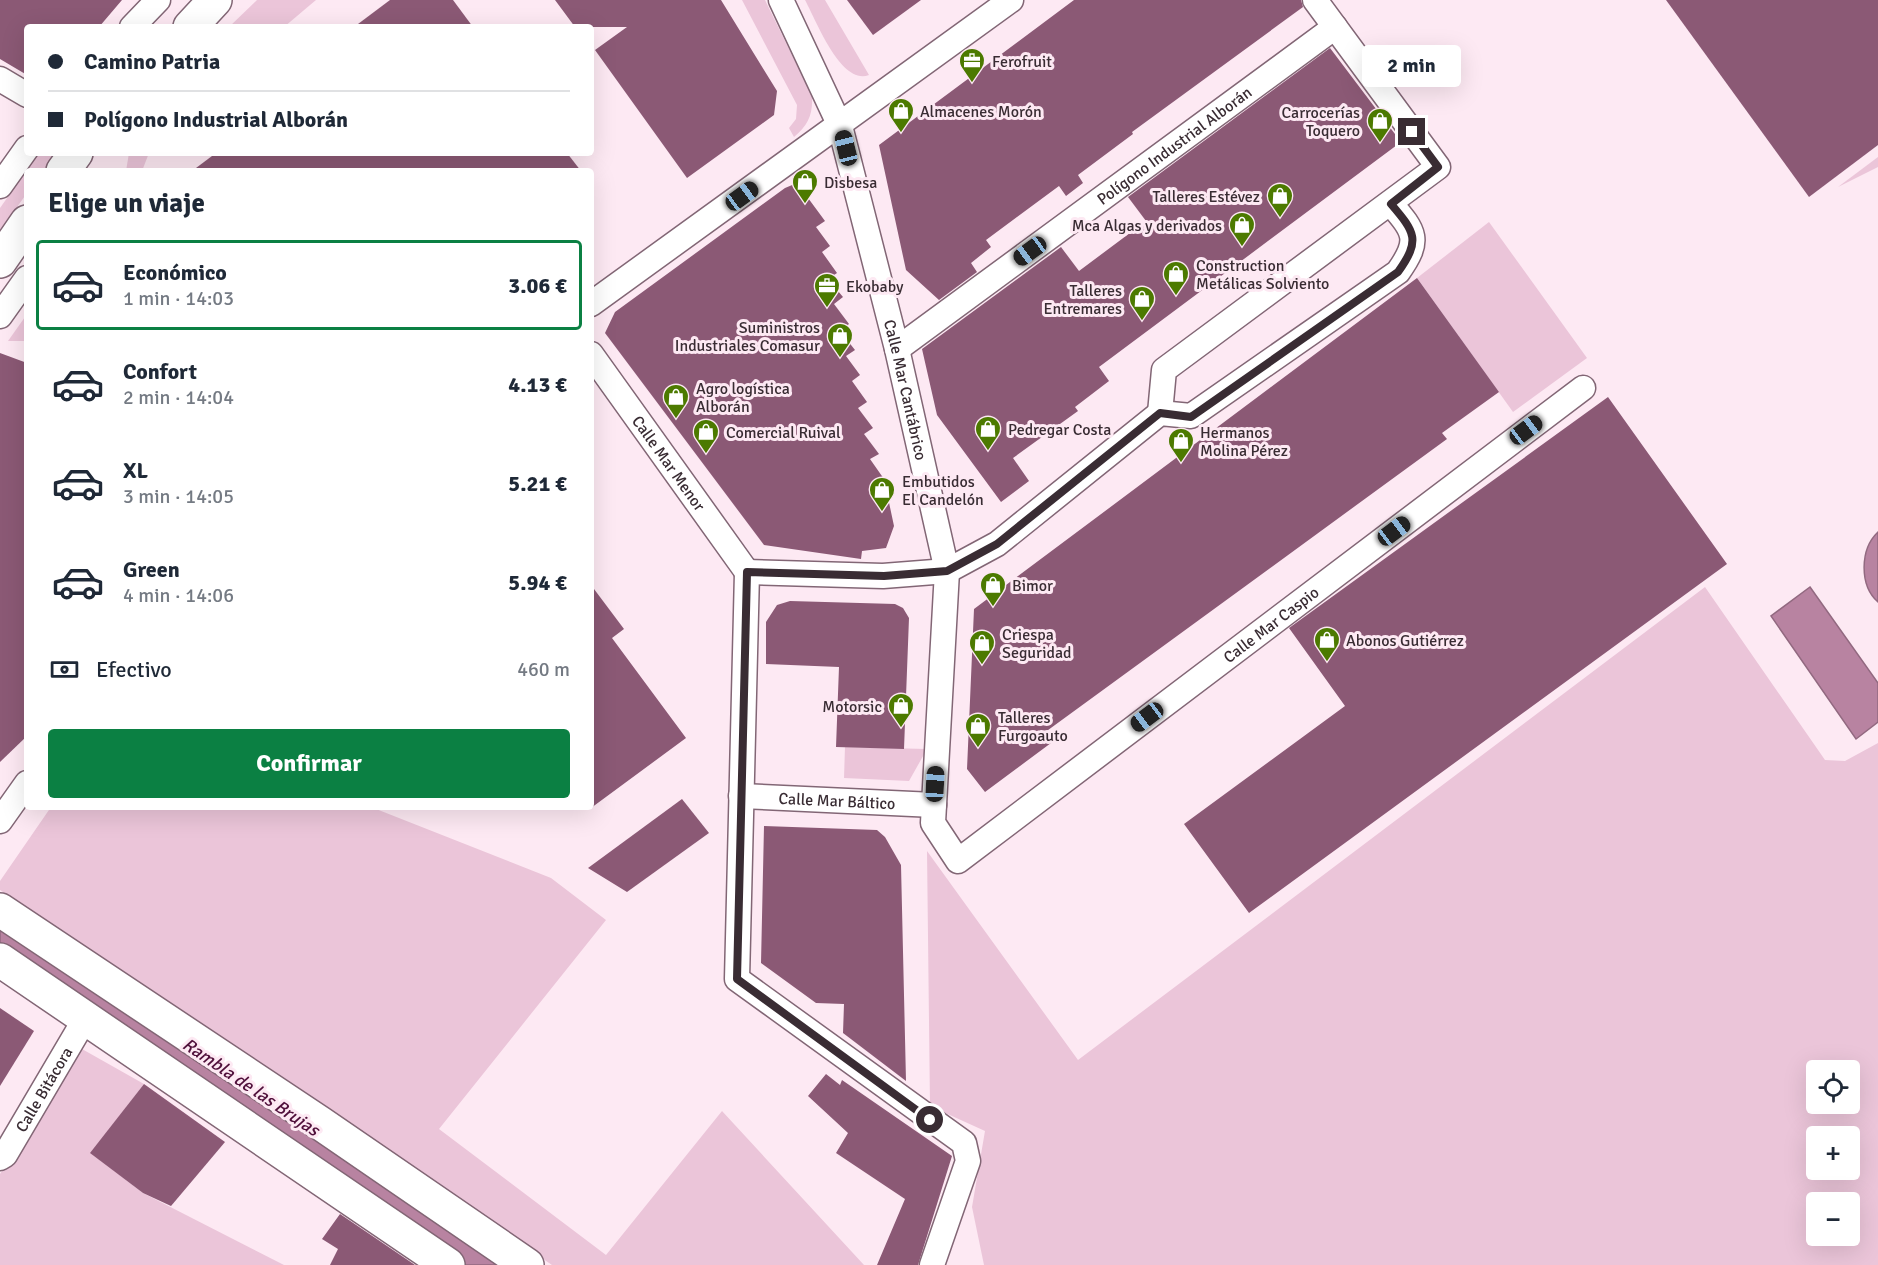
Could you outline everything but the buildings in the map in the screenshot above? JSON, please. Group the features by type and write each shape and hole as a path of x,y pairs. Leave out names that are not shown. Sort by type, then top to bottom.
{"main road":[{"path":"193,24 215,0"},
{"path":"0,261 24,226"},
{"path":"0,910 320,1123 527,1265"},
{"path":"0,960 448,1265"}],"street":[{"path":"135,24 158,0"},
{"name":"Calle Mar Cantábrico","path":"781,0 840,126 897,349 947,571 933,822 958,861"},
{"path":"594,302 1011,0"},
{"path":"932,1265 968,1161 964,1143 737,979 747,572 884,576 947,571 997,544 1160,413 1164,370 1438,167 1315,0"},
{"name":"Polígono Industrial Alborán","path":"897,349 1335,27"},
{"path":"0,79 24,93"},
{"path":"0,186 24,152"},
{"path":"1160,413 1191,417 1398,272 1411,254 1413,237 1410,228 1391,204"},
{"path":"0,316 24,282"},
{"name":"Calle Mar Menor","path":"594,358 747,572"},
{"name":"Calle Mar Caspio","path":"958,861 1583,387"},
{"path":"0,821 24,787"},
{"name":"Calle Mar Báltico","path":"741,796 934,806"},
{"name":"Calle Bitácora","path":"0,1158 5,1155 85,1018"}],"shaded area":[{"path":"257,0 316,0 288,24 232,24"},
{"path":"742,0 765,0 812,96 809,119 794,137 789,128 796,119 797,105"},
{"path":"805,0 825,0 869,75 859,76 849,71 839,61"},
{"path":"37,156 54,156 45,168 28,168"},
{"path":"128,156 148,156 143,168 126,168"},
{"path":"1878,157 1878,167 1838,187"},
{"path":"24,174 24,197 0,231 0,208"},
{"path":"1489,222 1587,358 1513,412 1417,278"},
{"path":"24,318 24,341 8,341"},
{"path":"1878,532 1878,602 1867,586 1864,567 1868,548"},
{"path":"1705,587 1825,760 1845,761 1878,743 1878,1265 984,1265 972,1207 985,1131 930,1106 927,851 1078,1060"},
{"path":"1810,587 1878,683 1878,722 1856,739 1771,616"},
{"path":"845,747 927,749 909,781 844,778"},
{"path":"49,810 379,810 551,878 606,920 439,1129 606,1255 722,1111 864,1265 552,1265 0,890 0,881"},
{"path":"0,919 516,1265 463,1265 0,952"},
{"path":"82,1049 144,1084 91,1153 143,1193 284,1265 0,1265 0,1174"}],"place":[{"name":"Ferofruit","path":"972,84"},
{"name":"Almacenes Morón","path":"901,134"},
{"name":"Carrocerías Toquero","path":"1380,144"},
{"name":"Disbesa","path":"805,205"},
{"name":"Talleres Estévez","path":"1280,219"},
{"name":"Mca Algas y derivados","path":"1242,248"},
{"name":"Construction Metálicas Solviento","path":"1176,297"},
{"name":"Ekobaby","path":"827,309"},
{"name":"Talleres Entremares","path":"1142,322"},
{"name":"Suministros Industriales Comasur","path":"840,359"},
{"name":"Agro logística Alborán","path":"676,420"},
{"name":"Pedregar Costa","path":"988,452"},
{"name":"Comercial Ruival","path":"706,455"},
{"name":"Hermanos Molina Pérez","path":"1181,464"},
{"name":"Embutidos El Candelón","path":"882,513"},
{"name":"Bimor","path":"993,608"},
{"name":"Abonos Gutiérrez","path":"1327,663"},
{"name":"Criespa Seguridad","path":"982,666"},
{"name":"Motorsic","path":"901,729"},
{"name":"Talleres Furgoauto","path":"978,749"}],"route":[{"path":"930,1120 737,979 747,572 884,576 947,571 997,544 1160,413 1191,417 1398,272 1411,254 1413,237 1410,228 1391,204 1438,167 1412,132"}],"water label":[{"name":"Rambla de las Brujas","path":"251,1087"}]}
